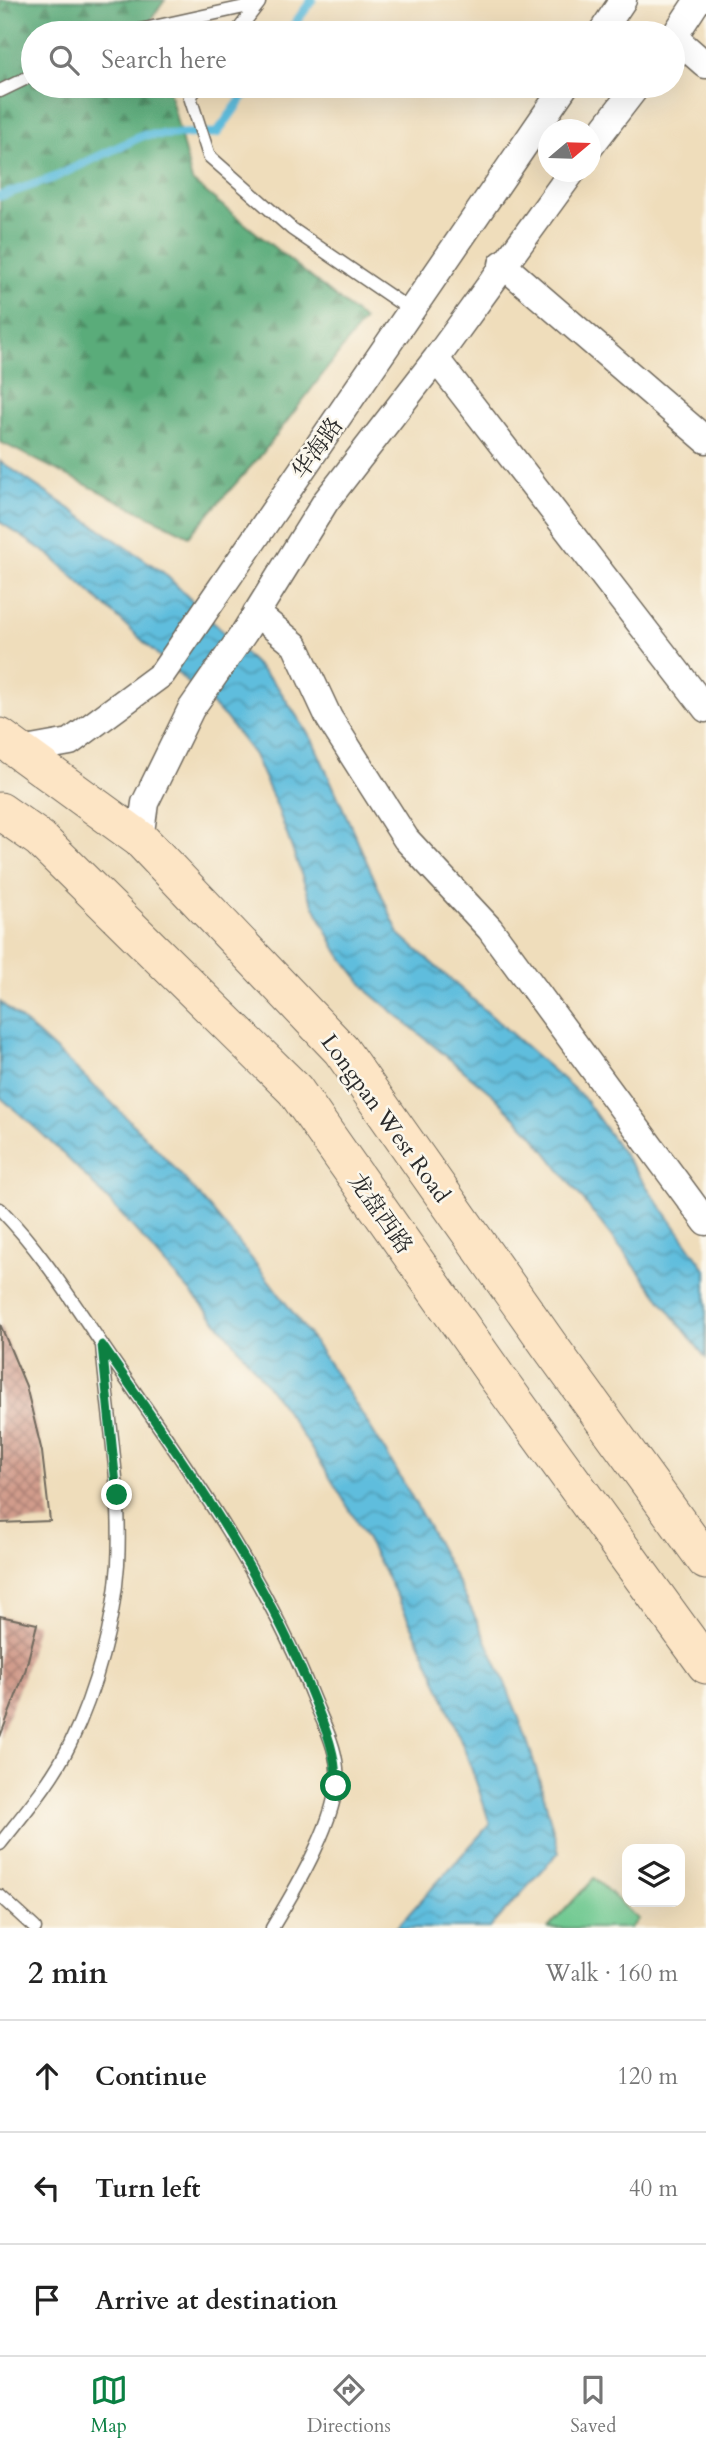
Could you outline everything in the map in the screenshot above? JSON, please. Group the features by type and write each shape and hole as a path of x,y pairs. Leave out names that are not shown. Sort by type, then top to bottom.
{"street":[{"path":"609,21 624,0"},
{"path":"684,21 698,0"},
{"path":"685,48 706,65"},
{"name":"华海路","path":"10,744 70,741 162,674 557,98"},
{"path":"601,133 628,98"},
{"name":"华海路","path":"141,839 145,803 191,709 250,623 326,501 436,359 502,264 564,182"},
{"path":"502,264 706,440"},
{"path":"436,359 706,709"},
{"path":"250,623 295,645 330,718 406,839 490,929 706,1222"},
{"name":"Longpan West Road","path":"10,744 141,839 341,1050 706,1561"},
{"name":"龙盘西路","path":"0,811 40,839 295,1090 507,1391 706,1665"}],"lane":[{"path":"177,21 259,2"},
{"path":"245,21 259,2"},
{"path":"0,90 21,80"},
{"path":"196,98 209,156 292,229 412,312"},
{"path":"0,1209 49,1265 200,1488 268,1602 302,1670 333,1748 336,1786 323,1828 310,1860 272,1928"},
{"path":"0,1844 44,1788 70,1744 95,1676 113,1604 118,1563 117,1495 102,1345"},
{"path":"0,1896 35,1928"}],"green space":[{"path":"0,0 165,0 153,21 21,21 21,98 171,98 192,181 364,320 262,454 189,536 0,442"},
{"path":"594,1878 622,1907 638,1919 631,1928 548,1928"}],"water":[{"path":"0,461 164,573 277,686 313,741 399,934 583,1097 706,1270 706,1358 532,1134 493,1095 369,992 337,951 309,896 276,804 254,755 225,717 51,556 0,522"},
{"path":"0,1002 65,1058 126,1118 185,1180 240,1244 341,1382 387,1454 429,1528 505,1682 535,1764 559,1852 490,1928 396,1928 490,1824 444,1697 385,1573 352,1513 277,1399 220,1325 107,1199 46,1137 0,1097"}],"building":[{"path":"0,1324 26,1386 42,1452 50,1521 0,1523"},
{"path":"0,1616 37,1624 25,1672 0,1737"}],"waterway":[{"path":"297,21 312,0"},
{"path":"0,196 53,178 144,135 217,133 242,98"}],"route":[{"path":"117,1495 102,1345 200,1488 279,1621 333,1748 337,1768 336,1786"}]}
